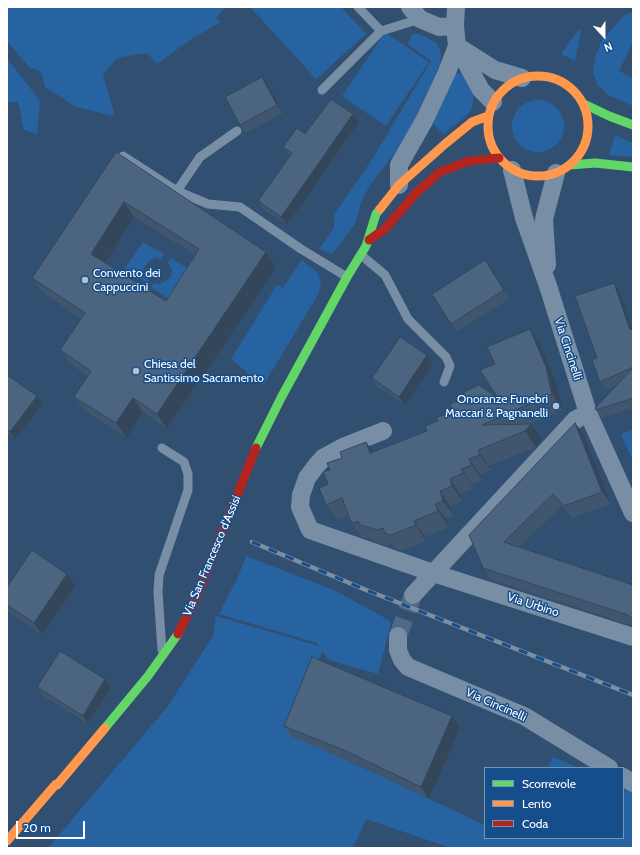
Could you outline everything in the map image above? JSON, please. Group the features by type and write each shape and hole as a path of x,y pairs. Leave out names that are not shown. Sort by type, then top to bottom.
{"main road":[{"path":"563,169 581,153 588,137 588,120 584,104 573,89 552,77 540,75 531,76 510,83 500,92 491,109 487,127 488,138 492,149 505,164 526,175 541,176 563,169 594,163 633,167"},
{"path":"584,104 633,125"},
{"name":"Via San Francesco d'Assisi","path":"7,841 56,784 57,785 163,657 178,634 198,593 256,448 281,398 347,277 369,240 376,214 399,185 445,144 491,109"},
{"name":"Via San Francesco d'Assisi","path":"369,240 386,228 416,193 440,172 469,161 505,164"}],"street":[{"path":"399,185 400,165 424,121 447,72 456,46 456,7"},
{"path":"415,13 439,27 455,26"},
{"path":"456,46 495,70 522,78"},
{"path":"456,46 491,109"},
{"name":"Via Cincinelli","path":"505,164 516,190 588,413 633,513"},
{"name":"Via Cincinelli","path":"548,286 544,219 563,169"},
{"path":"413,595 575,420 588,413"},
{"name":"Via Urbino","path":"383,431 344,446 323,458 307,478 301,495 300,508 310,530 433,573 633,637"},
{"name":"Via Cincinelli","path":"398,636 398,650 402,660 408,667 524,716 607,767"},
{"path":"624,778 633,783"}],"lane":[{"path":"358,7 381,31"},
{"path":"322,90 381,31 409,21 415,13"},
{"path":"177,191 200,157 237,131"},
{"path":"110,176 123,156 177,191 208,204 240,207 301,249 347,277"},
{"path":"361,255 385,275 408,319 446,357 450,366 444,382"},
{"path":"162,448 184,462 188,474 188,490 159,575 158,592 163,657"}],"shaded area":[{"path":"7,7 226,7 216,18 221,22 191,39 157,64 147,53 117,58 103,75 115,116 76,107 45,87 41,71 30,68 7,41"},
{"path":"250,7 341,7 366,34 316,79"},
{"path":"633,11 633,42 619,71 633,78 633,106 608,95 597,84 593,71 596,55 602,40 624,16"},
{"path":"578,30 581,31 575,61 561,54"},
{"path":"385,32 429,62 386,126 342,96"},
{"path":"412,34 420,34 437,43 441,52 440,65 402,146 389,160 362,199 355,224 332,254 319,249 334,228 334,215 373,158 431,61 408,44"},
{"path":"7,58 40,101 37,134 24,130 18,102 9,102 7,104"},
{"path":"455,73 462,73 473,91 473,101 471,110 464,118 443,134 432,122"},
{"path":"533,100 543,100 557,107 564,121 564,131 557,145 543,152 533,152 523,148 516,141 512,131 512,121 516,111 523,104"},
{"path":"615,135 633,143 633,157 609,155"},
{"path":"143,242 164,254 161,260 155,257 144,267 143,272 145,277 149,280 147,283 125,268"},
{"path":"171,258 191,270 171,300 151,287 154,283 160,284 171,276 172,269 168,263"},
{"path":"302,260 317,272 321,282 319,293 264,384 253,381 246,371 231,359 277,285 283,288"},
{"path":"633,430 633,461 621,434"},
{"path":"246,556 336,591 390,621 390,627 378,674 329,660 322,651 291,734 484,825 484,839 624,839 624,789 633,794 633,848 451,848 366,819 353,848 48,848 168,706 213,636 216,616 319,646 317,643 219,614 238,577"},
{"path":"553,757 577,767 548,767"}],"building":[{"path":"262,77 277,105 240,125 225,97"},
{"path":"331,99 353,114 281,217 258,201 292,153 283,147 297,128 305,134"},
{"path":"116,152 266,252 157,414 133,398 116,423 74,397 91,371 60,350 85,313 32,278","holes":["124,202 199,249 166,301 91,254"]},
{"path":"485,260 504,290 451,324 432,294"},
{"path":"614,283 630,330 633,329 633,367 600,382 592,360 597,358 575,296"},
{"path":"530,329 546,367 552,394 482,425 531,424 525,431 478,450 480,455 469,459 472,465 461,469 463,473 450,479 452,486 440,491 443,501 435,504 438,511 414,521 416,525 391,535 385,533 383,528 377,530 360,525 358,521 355,523 351,522 342,498 326,505 319,488 328,484 323,472 330,470 327,463 342,458 340,452 366,442 370,453 427,431 425,426 438,421 436,418 453,411 450,404 466,397 464,392 479,385 498,398 480,370 495,364 487,347"},
{"path":"400,337 427,355 399,397 372,378"},
{"path":"633,368 633,398 596,410 595,408"},
{"path":"7,375 37,396 10,432 7,430"},
{"path":"575,423 602,492 564,506 553,494 504,542 633,585 633,619 628,615 483,568 469,535"},
{"path":"32,550 67,574 34,623 7,605 7,587"},
{"path":"60,651 105,679 83,716 37,687"},
{"path":"312,657 452,716 421,787 346,751 284,726"}],"tunnel":[{"path":"398,636 413,595"}],"railway":[{"path":"252,542 366,590 633,695"}],"traffic: fast":[{"path":"584,104 633,125"},
{"path":"570,165 595,163 633,167"},
{"path":"256,448 281,398 347,277 366,246 376,214 380,209"},
{"path":"105,728 148,676 178,634"}],"traffic: slow":[{"path":"528,76 548,76 557,79 574,90 585,107 588,116 588,126 588,136 585,145 574,162 557,173 548,176 528,176 510,168 502,162 496,154 488,136 488,116 496,98 502,90 510,84 528,76"},
{"path":"380,209 399,185 445,144 472,122 488,116"},
{"path":"7,841 105,728"}],"traffic: jam":[{"path":"369,240 386,228 416,193 440,172 469,161 499,158"},
{"path":"178,634 198,593 256,448"}],"place":[{"name":"Convento dei Cappuccini","path":"85,280"},
{"name":"Chiesa del Santissimo Sacramento","path":"136,371"},
{"name":"Onoranze Funebri Maccari & Pagnanelli","path":"556,406"}]}
